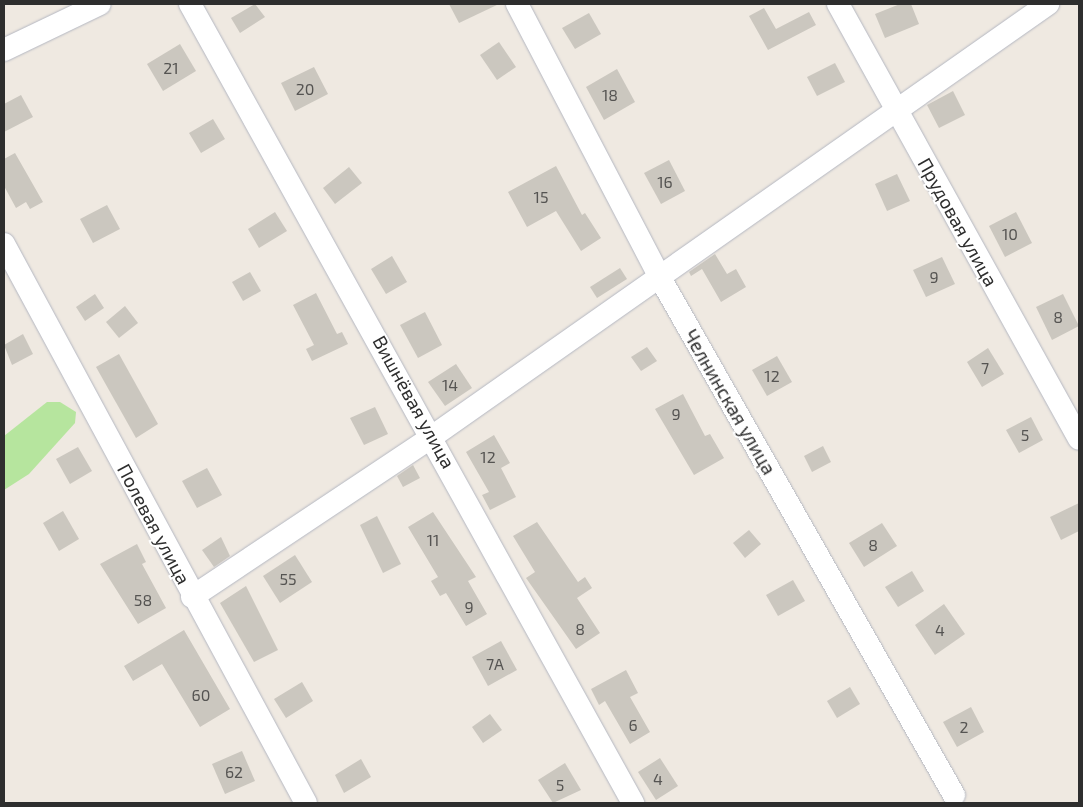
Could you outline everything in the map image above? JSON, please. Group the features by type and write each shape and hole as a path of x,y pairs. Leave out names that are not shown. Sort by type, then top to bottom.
{"street":[{"path":"4,50 100,4"},
{"name":"Вишнёвая улица","path":"190,4 434,436 633,803"},
{"name":"Челнинская улица","path":"517,4 659,276 954,795"},
{"name":"Прудовая улица","path":"838,4 1079,440"},
{"path":"192,597 434,436 1048,4"},
{"name":"Полевая улица","path":"4,244 192,597 306,803"}],"green space":[{"path":"47,402 60,402 76,412 75,423 29,474 4,490 4,436"}],"building":[{"path":"255,4 265,17 240,33 231,18"},
{"path":"449,4 499,4 459,23"},
{"path":"900,4 911,4 919,24 885,38 875,14"},
{"path":"764,8 776,29 809,12 816,25 768,50 749,16"},
{"path":"589,13 601,34 575,49 562,28"},
{"path":"499,42 516,67 497,80 480,55"},
{"path":"180,44 196,71 163,91 147,64"},
{"path":"835,63 845,82 817,96 807,77"},
{"path":"314,67 328,94 295,111 281,83"},
{"path":"617,69 635,102 604,120 586,87"},
{"path":"953,91 965,115 939,128 927,105"},
{"path":"21,95 33,117 4,132 4,104"},
{"path":"213,119 225,139 201,153 189,133"},
{"path":"15,153 43,202 30,209 26,202 16,208 4,186 4,159"},
{"path":"669,160 685,191 661,204 644,173"},
{"path":"556,166 582,215 585,213 601,238 581,251 556,211 527,227 508,192"},
{"path":"349,167 362,183 335,204 323,188"},
{"path":"897,174 910,201 887,211 875,184"},
{"path":"107,205 120,229 93,243 80,219"},
{"path":"275,212 287,231 259,248 248,229"},
{"path":"1016,212 1032,243 1005,257 989,226"},
{"path":"715,254 727,274 736,269 746,287 721,302 702,269 691,276 689,272"},
{"path":"392,256 407,282 386,294 371,269"},
{"path":"942,257 955,284 926,297 913,270"},
{"path":"620,268 627,279 597,298 590,287"},
{"path":"250,272 261,291 243,301 232,282"},
{"path":"316,293 337,334 342,332 348,344 312,361 306,349 314,345 293,305"},
{"path":"95,294 104,308 85,321 76,307"},
{"path":"1063,294 1079,326 1052,340 1036,307"},
{"path":"125,306 138,323 119,338 106,322"},
{"path":"425,312 442,345 418,358 400,325"},
{"path":"23,334 33,354 12,365 4,345"},
{"path":"647,347 657,361 641,371 631,357"},
{"path":"988,348 1004,374 982,387 967,362"},
{"path":"119,354 158,424 136,438 96,367"},
{"path":"777,356 792,382 767,396 752,370"},
{"path":"456,364 472,388 445,406 428,382"},
{"path":"683,394 705,436 710,434 724,458 694,475 655,409"},
{"path":"375,407 388,434 364,445 350,418"},
{"path":"1031,417 1043,440 1019,453 1006,430"},
{"path":"494,435 510,463 501,468 516,497 490,510 482,495 489,492 466,452"},
{"path":"823,446 831,462 812,472 804,456"},
{"path":"78,447 92,471 70,484 56,459"},
{"path":"413,465 420,478 403,487 397,476"},
{"path":"207,468 222,495 197,508 182,481"},
{"path":"1079,503 1079,531 1061,540 1050,517"},
{"path":"63,511 79,539 59,551 43,523"},
{"path":"433,512 476,577 468,581 487,614 466,626 446,593 440,596 431,581 438,577 408,527"},
{"path":"377,516 401,564 383,573 360,525"},
{"path":"537,522 578,582 585,577 592,588 577,598 600,633 576,649 526,578 535,572 513,536"},
{"path":"882,523 897,546 864,567 849,543"},
{"path":"749,530 761,544 745,558 733,543"},
{"path":"221,537 230,556 214,567 202,550"},
{"path":"137,544 146,562 142,564 166,608 138,624 100,564"},
{"path":"295,555 312,582 280,603 263,576"},
{"path":"912,571 924,591 898,607 885,587"},
{"path":"793,580 805,601 778,616 766,595"},
{"path":"246,586 278,650 254,662 220,603"},
{"path":"944,604 965,634 935,655 915,625"},
{"path":"184,630 230,709 200,727 162,664 133,681 124,666"},
{"path":"501,641 517,670 488,686 472,657"},
{"path":"626,670 638,693 630,697 650,732 630,744 605,701 599,705 591,689"},
{"path":"302,682 313,701 286,718 274,699"},
{"path":"850,687 860,704 837,718 827,701"},
{"path":"971,707 984,732 957,747 943,722"},
{"path":"490,714 502,730 483,743 472,727"},
{"path":"242,751 255,781 225,794 212,764"},
{"path":"660,758 678,786 656,800 638,772"},
{"path":"361,759 371,777 344,793 335,775"},
{"path":"565,763 581,790 553,803 538,780"}]}
